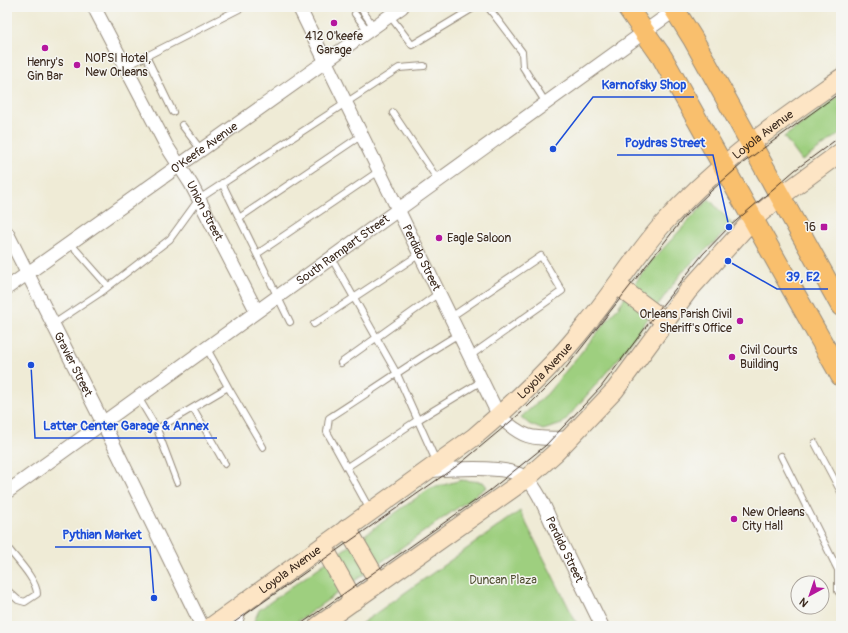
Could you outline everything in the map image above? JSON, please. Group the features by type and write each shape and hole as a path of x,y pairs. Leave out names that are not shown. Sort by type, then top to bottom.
{"main road":[{"path":"627,7 662,57 752,220 841,376"},
{"path":"675,8 841,306"},
{"name":"Loyola Avenue","path":"212,626 347,528 433,468 474,438 500,416 552,365 585,327 662,225 722,165 750,143 841,78"},
{"path":"318,626 526,479 570,438 615,390 710,266 752,220 780,197 841,152"},
{"path":"617,285 666,322"},
{"path":"347,528 379,583"},
{"path":"323,546 354,601"}],"street":[{"name":"Union Street","path":"94,7 166,145 199,199 256,310"},
{"name":"Perdido Street","path":"299,7 500,416 514,430 527,437 570,438"},
{"name":"O'Keefe Avenue","path":"7,288 402,7"},
{"name":"South Rampart Street","path":"7,492 256,310 645,32 675,8"},
{"name":"Gravier Street","path":"7,233 52,325 103,423 202,626"},
{"path":"433,468 492,469 512,473 526,479"},
{"name":"Perdido Street","path":"526,479 541,500 602,626"},
{"path":"236,626 241,605"}],"lane":[{"path":"125,67 243,7"},
{"path":"390,16 412,46 475,7"},
{"path":"488,7 522,52 523,67 546,103"},
{"path":"362,10 371,29"},
{"path":"356,14 371,29"},
{"path":"146,56 173,112"},
{"path":"52,325 108,286 170,239 199,199 398,68 424,66"},
{"path":"393,113 438,180"},
{"path":"182,125 201,150"},
{"path":"239,218 362,135"},
{"path":"257,254 379,171"},
{"path":"222,183 290,322"},
{"path":"70,243 108,286"},
{"path":"314,324 420,254"},
{"path":"451,317 542,256 562,291 470,356"},
{"path":"331,257 397,374 433,468"},
{"path":"341,363 439,293"},
{"path":"371,512 327,432 329,418 397,374 418,358 459,334"},
{"path":"206,347 263,447"},
{"path":"347,467 416,421 482,381"},
{"path":"157,428 228,387"},
{"path":"138,397 157,428 177,482"},
{"path":"193,408 224,464"},
{"path":"815,442 841,492"},
{"path":"781,456 838,570 838,592 841,595"},
{"path":"7,547 33,581 37,588 37,594 25,602 18,600 7,590"}],"green space":[{"path":"841,95 841,133 802,161 784,137"},
{"path":"709,199 733,225 683,271 618,359 562,424 543,430 529,424 521,417 547,394 619,306 648,265"},
{"path":"461,480 483,482 487,487 291,626 252,626 259,610 429,489"},
{"name":"Duncan Plaza","path":"520,511 578,626 358,626"}],"tram line":[{"path":"229,626 461,463 522,412 565,369 685,216 743,163 841,92"},
{"path":"298,626 489,491 545,446 601,387 660,308 703,254 729,227 795,170 841,136"}],"place":[{"name":"412 O'keefe Garage","path":"334,23"},
{"name":"Henry's Gin Bar","path":"45,48"},
{"name":"NOPSI Hotel, New Orleans","path":"77,65"},
{"name":"Karnofsky Shop","path":"553,149"},
{"name":"Poydras Street","path":"729,227"},
{"name":"16","path":"824,227"},
{"name":"Eagle Saloon","path":"439,238"},
{"name":"39, E2","path":"728,261"},
{"name":"Orleans Parish Civil Sheriff's Office","path":"740,321"},
{"name":"Civil Courts Building","path":"732,357"},
{"name":"Latter Center Garage & Annex","path":"31,365"},
{"name":"New Orleans City Hall","path":"734,519"},
{"name":"Pythian Market","path":"154,598"}]}
